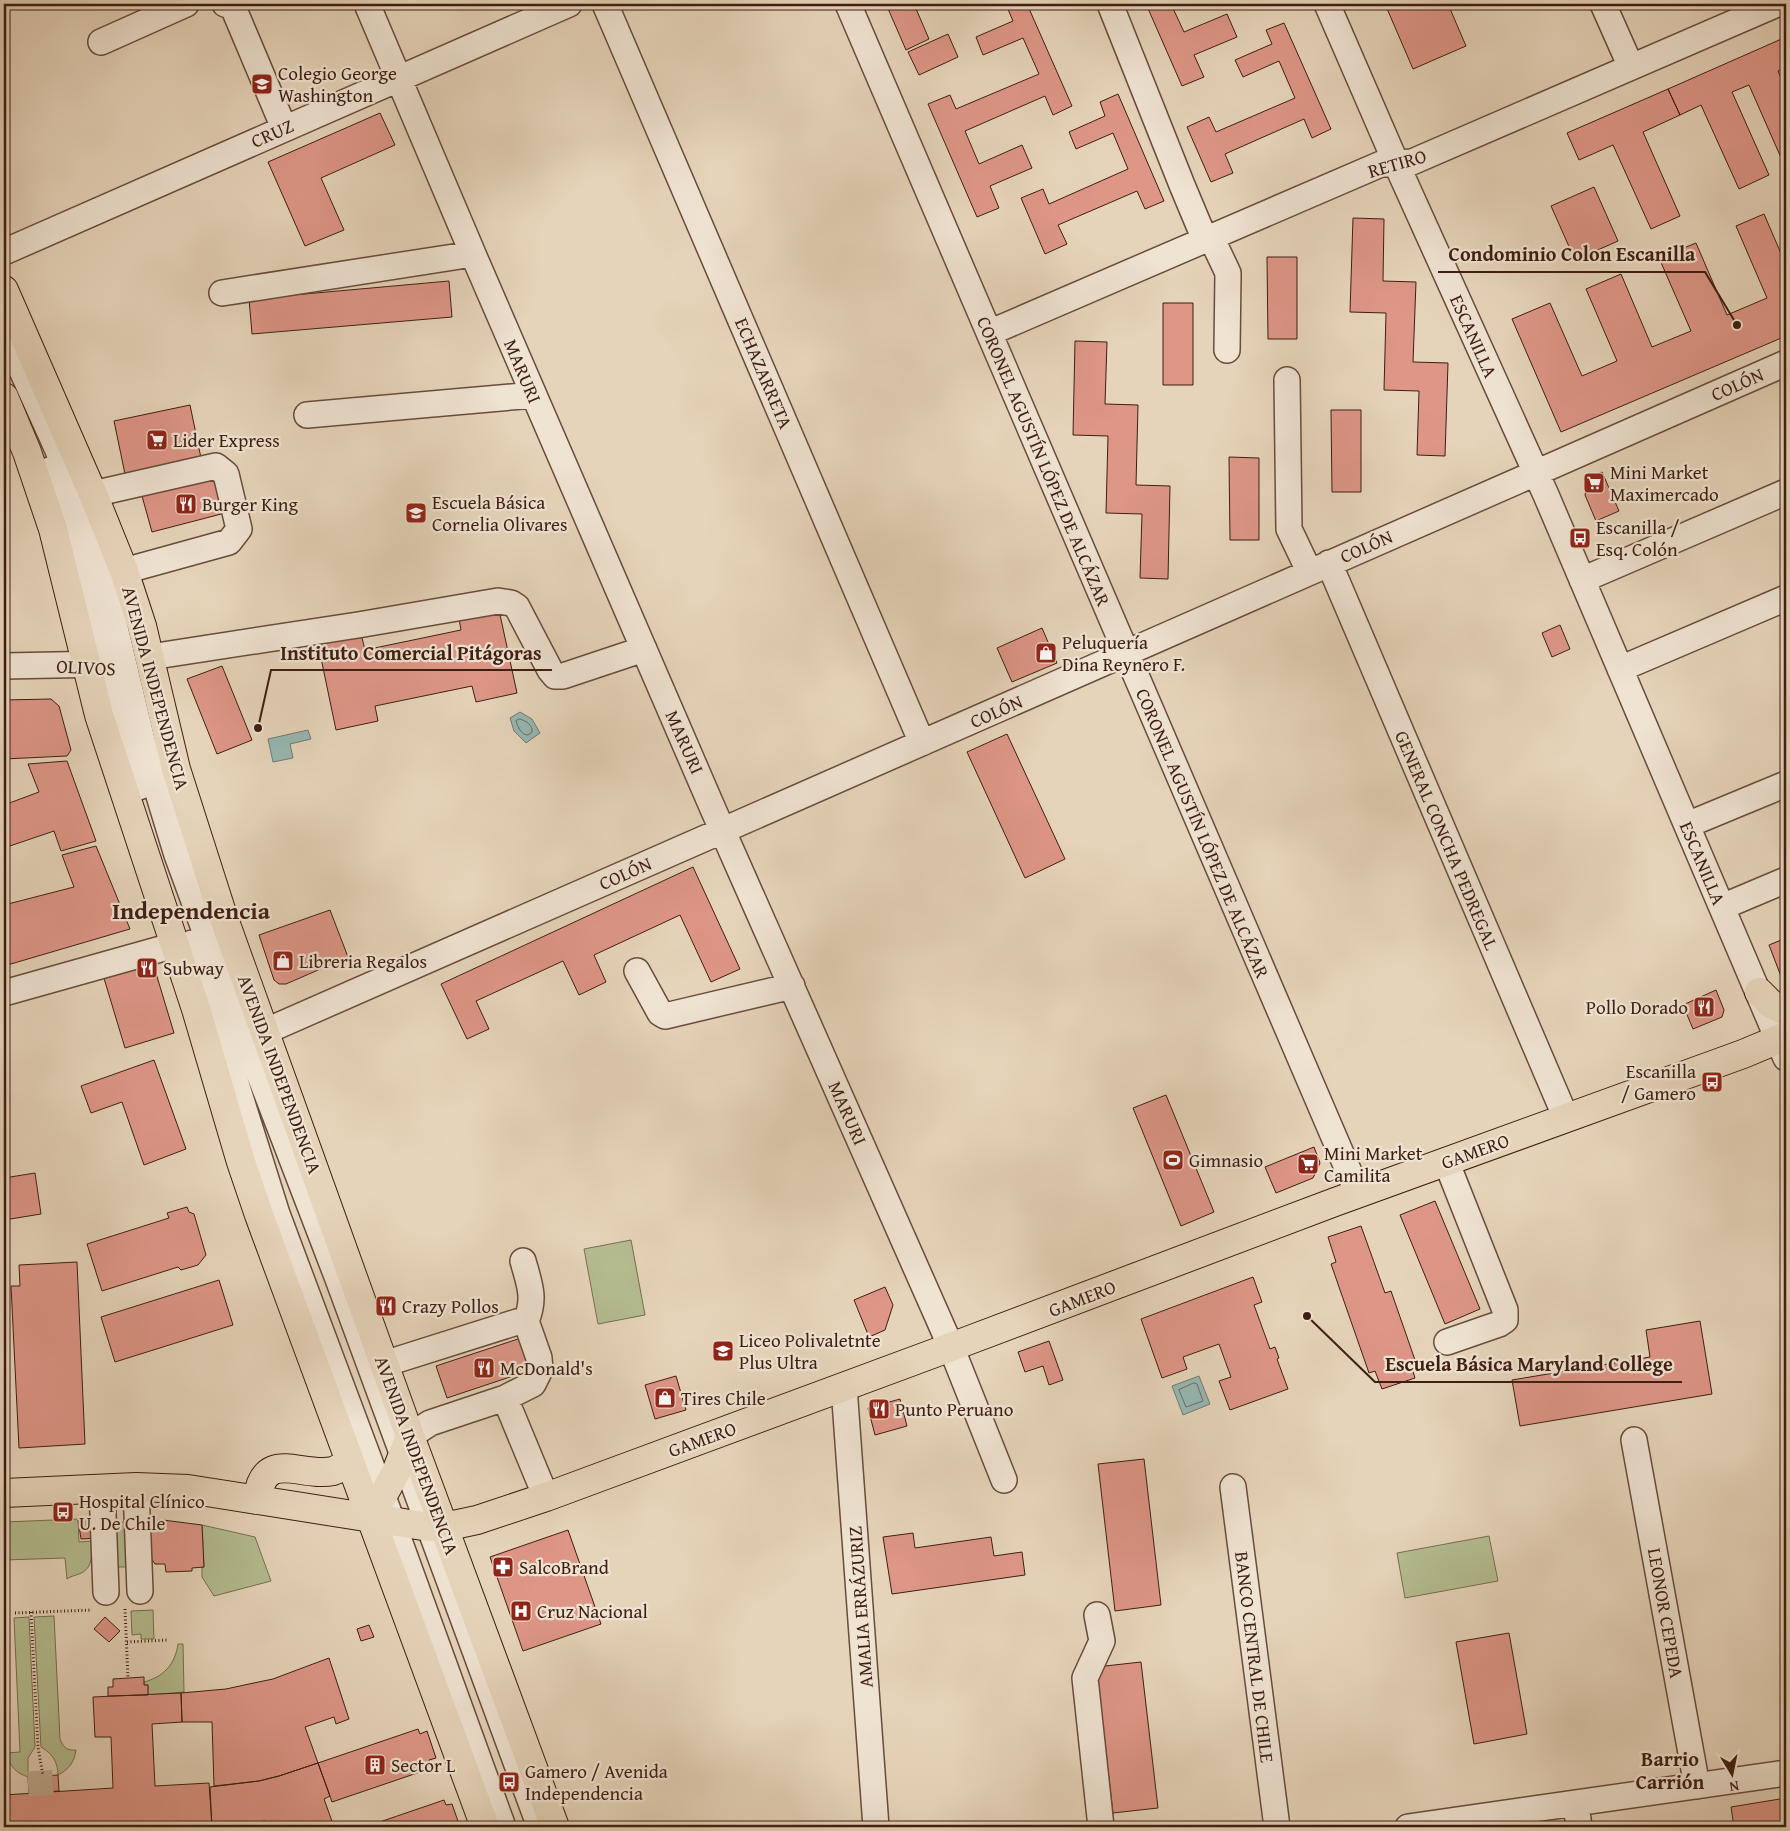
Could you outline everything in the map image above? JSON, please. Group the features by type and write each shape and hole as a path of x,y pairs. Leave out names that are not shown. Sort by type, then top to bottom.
{"main road":[{"name":"AVENIDA INDEPENDENCIA","path":"4,290 94,494 124,571 150,656 176,769 190,814 239,1044 241,1162 350,1462 382,1512 485,1827"},
{"name":"AVENIDA INDEPENDENCIA","path":"4,397 27,452 53,529 104,665 99,715 175,945 239,1044 384,1364 407,1446 436,1527 555,1827"},
{"path":"1759,992 1771,1004 1786,1012"},
{"name":"GAMERO","path":"4,1493 136,1487 188,1488 257,1500 382,1512 436,1527 477,1520 546,1497 844,1387 1358,1193 1743,1054 1784,1044"},
{"path":"382,1512 407,1446"},
{"path":"257,1500 258,1489 262,1480 271,1470 284,1468 330,1472 350,1462"}],"street":[{"path":"101,42 186,4"},
{"path":"225,4 233,7 284,128"},
{"name":"MARURI","path":"367,4 644,649 951,1347 1004,1480"},
{"name":"CRUZ","path":"4,252 569,4"},
{"name":"ECHAZARRETA","path":"605,4 922,743"},
{"name":"CORONEL AGUSTÍN LÓPEZ DE ALCÁZAR","path":"848,4 1358,1193"},
{"path":"1110,4 1182,185 1208,238 1228,272 1227,350"},
{"name":"ESCANILLA","path":"1327,4 1396,163 1536,472 1722,907 1784,1044"},
{"path":"1603,4 1631,67"},
{"name":"RETIRO","path":"989,333 1381,164 1412,162 1777,4"},
{"path":"222,292 473,254"},
{"path":"4,332 57,448 90,533 102,573 104,665 142,740 165,820 239,1044 277,1214 382,1512 504,1827"},
{"path":"4,360 53,478 129,758 239,1044 332,1260 407,1446 430,1423 505,1398 534,1384 540,1370 539,1358 526,1321 532,1309 531,1290 523,1260"},
{"name":"COLÓN","path":"239,1044 1786,363"},
{"name":"GENERAL CONCHA PEDREGAL","path":"1287,380 1289,529 1319,567 1566,1118"},
{"path":"307,415 534,395"},
{"path":"94,494 216,466 226,474 238,529 228,542 124,571"},
{"path":"1582,580 1786,492"},
{"path":"1620,669 1786,598"},
{"path":"150,656 358,625 498,601 511,603 517,607 555,676 564,676 644,649"},
{"name":"OLIVOS","path":"4,666 104,665 141,676 159,694"},
{"path":"1687,825 1786,784"},
{"path":"1722,907 1786,880"},
{"path":"4,993 175,945"},
{"path":"637,971 660,1013 665,1016 792,986"},
{"path":"1446,1161 1505,1310 1505,1320 1499,1324 1447,1342"},
{"path":"384,1364 517,1322 526,1321"},
{"name":"AMALIA ERRÁZURIZ","path":"844,1387 876,1827"},
{"path":"505,1398 546,1497"},
{"name":"LEONOR CEPEDA","path":"1634,1440 1697,1786"},
{"path":"136,1487 140,1591"},
{"name":"BANCO CENTRAL DE CHILE","path":"1233,1487 1276,1827"},
{"path":"102,1488 106,1604"},
{"path":"436,1527 540,1827"},
{"path":"1097,1615 1102,1641 1085,1678 1101,1827"},
{"path":"1413,1827 1578,1816 1697,1786 1786,1773"}],"path":[{"path":"15,1613 106,1604 125,1609 128,1678"},
{"path":"31,1612 38,1747 43,1776"},
{"path":"127,1642 168,1640"}],"green space":[{"path":"631,1240 645,1315 598,1324 584,1249"},
{"path":"78,1519 79,1542 92,1541 91,1561 84,1572 67,1579 65,1558 4,1560 4,1522"},
{"path":"130,1522 127,1567 117,1567 108,1523"},
{"path":"202,1525 255,1537 271,1581 214,1596 202,1577 202,1567 204,1567"},
{"path":"1489,1536 1498,1581 1405,1598 1397,1553"},
{"path":"153,1610 154,1639 141,1639 141,1634 132,1635 131,1611"},
{"path":"54,1616 60,1739 66,1748 76,1750 70,1765 58,1775 54,1758 41,1747 34,1617"},
{"path":"29,1617 35,1747 28,1758 28,1777 14,1768 9,1762 7,1753 20,1752 14,1618"},
{"path":"178,1644 183,1644 184,1692 148,1695 148,1685 144,1685 144,1682 157,1677 167,1669 174,1658"}],"water":[{"path":"520,712 532,719 540,733 526,743 514,731 510,718"},
{"path":"308,730 311,739 290,744 293,758 273,762 268,739"},
{"path":"1199,1376 1210,1404 1183,1415 1172,1386"}],"building":[{"path":"886,4 914,4 929,39 906,50"},
{"path":"1015,4 1027,4 1072,106 1053,115 1045,96 965,131 979,164 1022,145 1032,168 990,186 999,208 977,217 928,104 950,95 956,109 1039,74 1023,38 983,55 976,37 1013,21 1007,7"},
{"path":"1146,4 1171,4 1184,32 1227,14 1237,37 1194,55 1204,77 1182,86"},
{"path":"1385,4 1448,4 1466,46 1413,69"},
{"path":"1284,23 1331,129 1312,138 1304,119 1225,154 1233,173 1211,182 1187,127 1209,117 1216,132 1295,98 1279,61 1243,77 1235,60 1272,44 1266,30"},
{"path":"948,34 958,57 919,75 908,52"},
{"path":"1786,37 1786,67 1778,71 1786,88 1786,169 1749,85 1732,92 1769,175 1739,189 1701,105 1680,115 1668,89"},
{"path":"1668,89 1680,115 1643,132 1680,216 1651,229 1613,145 1579,160 1567,133"},
{"path":"1118,94 1164,201 1145,209 1137,191 1058,225 1067,244 1045,254 1021,198 1043,189 1049,204 1128,169 1113,133 1076,149 1069,132 1105,116 1100,102"},
{"path":"380,113 395,145 321,178 344,230 305,246 268,162"},
{"path":"1594,187 1618,241 1575,260 1551,206"},
{"path":"1764,214 1786,265 1786,336 1561,432 1512,319 1550,303 1582,376 1617,361 1586,289 1621,274 1652,347 1691,331 1659,258 1696,243 1727,315 1767,298 1736,226"},
{"path":"1353,218 1384,219 1383,281 1416,282 1413,362 1448,363 1445,456 1417,455 1419,391 1384,390 1386,313 1350,312"},
{"path":"1267,257 1297,257 1297,339 1268,339"},
{"path":"449,281 452,317 252,334 249,299"},
{"path":"1163,303 1193,303 1193,385 1163,385"},
{"path":"1075,341 1107,342 1105,404 1138,405 1136,485 1170,486 1168,579 1140,578 1142,514 1106,513 1108,436 1073,435"},
{"name":"Lider Express","path":"190,405 201,458 125,474 114,421"},
{"path":"1331,410 1361,410 1361,492 1332,492"},
{"path":"1229,457 1259,458 1259,540 1230,540"},
{"path":"1602,472 1619,511 1596,521 1585,495 1589,478"},
{"name":"Burger King","path":"220,476 229,512 152,532 142,496"},
{"path":"499,610 517,693 476,702 472,686 375,706 378,721 336,730 317,639 360,630 365,650 461,630 459,619"},
{"path":"1560,625 1570,649 1552,657 1542,633"},
{"path":"1042,628 1057,663 1012,682 997,648"},
{"path":"222,666 252,740 217,754 187,679"},
{"path":"51,699 59,706 71,750 67,756 4,759 4,700"},
{"path":"1007,734 1065,859 1025,878 967,752"},
{"path":"67,761 96,841 61,851 54,831 4,848 4,805 39,792 28,764"},
{"path":"96,846 130,929 4,966 4,905 74,887 62,855"},
{"path":"693,867 740,969 711,982 680,915 594,955 606,982 579,995 563,961 476,1001 489,1029 467,1039 441,984"},
{"path":"330,910 348,957 286,984 279,984 274,980 259,935"},
{"path":"1786,938 1786,981 1782,979 1769,945"},
{"path":"152,960 174,1033 125,1048 103,975"},
{"name":"Pollo Dorado","path":"1716,990 1724,1010 1722,1017 1693,1029 1683,1005"},
{"path":"154,1060 186,1149 144,1165 122,1102 91,1113 81,1086"},
{"name":"Gimnasio","path":"1166,1095 1214,1212 1181,1226 1133,1108"},
{"path":"1314,1147 1320,1163 1313,1178 1276,1193 1265,1167"},
{"path":"35,1173 41,1214 4,1220 4,1178"},
{"path":"1435,1201 1480,1309 1445,1324 1400,1215"},
{"path":"187,1207 189,1212 194,1214 206,1255 198,1265 181,1270 178,1267 102,1291 87,1244 169,1218 167,1213"},
{"path":"1361,1226 1385,1293 1391,1291 1415,1360 1410,1362 1415,1378 1382,1389 1375,1371 1369,1373 1331,1264 1336,1262 1328,1237"},
{"path":"77,1262 85,1444 19,1448 11,1286 20,1286 19,1265"},
{"path":"1253,1277 1262,1302 1254,1305 1270,1349 1275,1347 1279,1358 1277,1359 1288,1389 1230,1410 1219,1381 1231,1377 1219,1344 1183,1357 1187,1369 1162,1378 1141,1319"},
{"path":"219,1280 233,1325 115,1362 101,1317"},
{"path":"885,1287 893,1305 885,1330 869,1337 854,1300"},
{"path":"1700,1321 1712,1394 1520,1426 1512,1380 1650,1357 1646,1330"},
{"name":"McDonald's","path":"521,1338 531,1370 447,1398 436,1366"},
{"path":"1049,1341 1063,1380 1049,1385 1043,1366 1025,1372 1018,1352"},
{"name":"Tires Chile","path":"676,1376 686,1410 655,1419 645,1385"},
{"path":"900,1399 907,1426 875,1435 868,1408"},
{"path":"1144,1459 1161,1605 1115,1611 1098,1464"},
{"path":"88,1518 93,1524 98,1538 81,1539 78,1519"},
{"path":"163,1520 202,1525 204,1567 192,1568 192,1571 166,1572 165,1564 155,1564 149,1555 147,1521"},
{"path":"568,1530 601,1624 523,1651 490,1557"},
{"path":"913,1533 915,1548 991,1537 994,1556 1022,1552 1025,1575 892,1594 883,1537"},
{"path":"105,1617 120,1631 109,1642 94,1629"},
{"path":"369,1625 374,1637 361,1641 357,1629"},
{"path":"1509,1633 1527,1734 1474,1744 1456,1642"},
{"path":"329,1658 349,1719 336,1724 334,1717 305,1727 318,1763 259,1781 214,1786 212,1722 182,1722 181,1693 226,1689 273,1679"},
{"path":"1141,1662 1158,1808 1113,1813 1096,1667"},
{"path":"144,1677 144,1685 148,1685 148,1695 108,1696 108,1687 113,1687 113,1679"},
{"path":"181,1693 182,1722 152,1724 155,1786 209,1783 212,1827 4,1827 4,1795 113,1788 111,1737 95,1737 93,1697"},
{"name":"Sector L","path":"418,1729 420,1734 427,1731 436,1758 429,1760 432,1768 332,1802 318,1763"},
{"path":"318,1763 330,1796 324,1799 334,1827 267,1827 265,1821 212,1827 210,1787 259,1781"},
{"path":"58,1775 59,1791 29,1793 28,1777"},
{"path":"1786,1798 1786,1827 1734,1827 1731,1807"},
{"path":"444,1800 446,1805 452,1804 460,1827 365,1827"},
{"path":"243,1824 243,1827 224,1826"}],"tunnel":[{"path":"28,1784 59,1782"}],"place":[{"name":"Colegio George Washington","path":"262,84"},
{"name":"Condominio Colon Escanilla","path":"1737,325"},
{"name":"Lider Express","path":"157,440"},
{"name":"Mini Market Maximercado","path":"1594,483"},
{"name":"Burger King","path":"186,504"},
{"name":"Escuela Básica Cornelia Olivares","path":"416,513"},
{"name":"Escanilla / Esq. Colón","path":"1580,538"},
{"name":"Peluquería Dina Reynero F.","path":"1046,653"},
{"name":"Instituto Comercial Pitágoras","path":"258,728"},
{"name":"Libreria Regalos","path":"283,961"},
{"name":"Subway","path":"147,968"},
{"name":"Pollo Dorado","path":"1704,1007"},
{"name":"Escanilla / Gamero","path":"1712,1082"},
{"name":"Gimnasio","path":"1173,1160"},
{"name":"Mini Market Camilita","path":"1308,1164"},
{"name":"Crazy Pollos","path":"386,1306"},
{"name":"Escuela Básica Maryland College","path":"1307,1316"},
{"name":"Liceo Polivaletnte Plus Ultra","path":"723,1351"},
{"name":"McDonald's","path":"484,1368"},
{"name":"Tires Chile","path":"665,1398"},
{"name":"Punto Peruano","path":"879,1409"},
{"name":"Hospital Clínico U. De Chile","path":"63,1512"},
{"name":"SalcoBrand","path":"503,1567"},
{"name":"Cruz Nacional","path":"521,1611"},
{"name":"Sector L","path":"375,1765"},
{"name":"Gamero / Avenida Independencia","path":"509,1782"}],"district":[{"name":"Independencia","path":"191,910"},
{"name":"Barrio Carrión","path":"1670,1770"}]}
